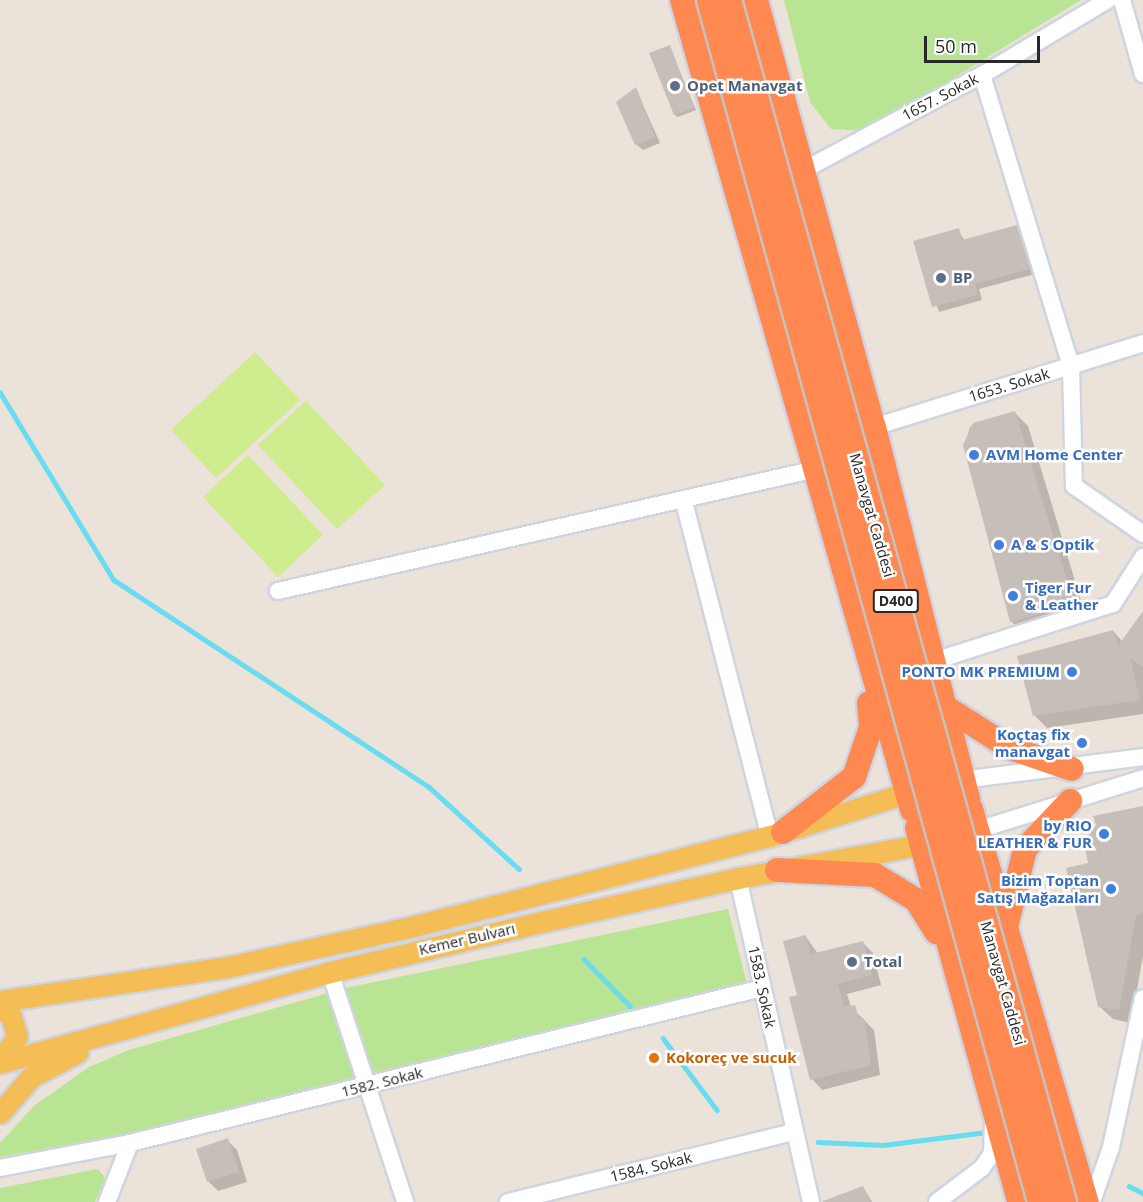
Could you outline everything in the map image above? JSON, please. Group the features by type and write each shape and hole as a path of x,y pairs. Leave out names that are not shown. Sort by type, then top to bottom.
{"highway":[{"path":"682,0 864,653 872,727 866,757 854,777 776,834"},
{"name":"Manavgat Caddesi","path":"708,0 1040,1202"},
{"name":"Manavgat Caddesi","path":"729,0 1064,1202"},
{"path":"756,0 800,172 874,427 931,662 944,706 942,812 945,946 1019,1202"},
{"path":"864,653 942,812 1006,928 1087,1202"},
{"path":"944,706 1010,748 1072,769"},
{"path":"1006,928 1025,849 1070,801"},
{"path":"777,870 875,875 898,885 945,946"}],"main road":[{"name":"Kemer Bulvarı","path":"0,1001 228,967 776,834 942,812"},
{"name":"Kemer Bulvarı","path":"6,1058 113,1033 330,972 777,870 942,812"},
{"path":"0,1007 15,1026 0,1082"},
{"path":"0,1113 31,1077 113,1033"}],"street":[{"name":"1657. Sokak","path":"800,172 982,75 1108,0"},
{"path":"1122,0 1143,74"},
{"path":"982,75 1071,366 1074,486 1143,534"},
{"name":"1653. Sokak","path":"874,427 1143,343"},
{"path":"278,591 684,502 812,470"},
{"path":"684,502 776,834"},
{"path":"931,662 1113,604 1143,557"},
{"path":"942,812 1072,769 1143,757"},
{"path":"942,812 1070,801 1143,778"},
{"name":"1583. Sokak","path":"738,878 811,1202"},
{"path":"330,972 365,1087 405,1202"},
{"name":"1582. Sokak","path":"0,1168 130,1143 762,988"},
{"path":"1092,1202 1111,1147 1143,998"},
{"path":"937,1202 987,1161 994,1118"},
{"name":"1584. Sokak","path":"508,1202 794,1132"},
{"path":"107,1202 130,1143"}],"green space":[{"path":"784,0 1081,0 867,131 831,129 810,102"},
{"path":"255,352 300,400 216,478 171,430"},
{"path":"306,401 385,485 337,529 258,445"},
{"path":"248,455 323,535 278,577 203,497"},
{"path":"728,909 747,984 363,1080 128,1134 0,1157 0,1143 34,1106 89,1067 129,1050 346,988"},
{"path":"98,1169 105,1178 95,1202 0,1202 0,1188"}],"building":[{"path":"670,45 694,108 674,115 649,53"},
{"path":"636,87 655,137 635,145 616,102"},
{"path":"1017,225 1030,269 975,284 978,295 932,307 913,241 959,228 962,240"},
{"path":"1015,411 1074,604 1010,622 963,445 973,423"},
{"name":"PONTO MK PREMIUM","path":"1143,611 1143,667 1130,658 1140,700 1033,716 1017,656 1113,630 1118,646"},
{"path":"1143,806 1143,913 1136,915 1119,1010 1098,1007 1066,868 1088,863 1084,843 1096,825 1093,816"},
{"path":"806,935 811,954 863,941 872,975 838,984 844,1007 855,1005 859,1019 864,1018 871,1065 810,1080 789,997 797,995 783,941"},
{"path":"228,1138 239,1172 207,1182 196,1149"},
{"path":"863,1186 870,1202 823,1202 823,1201"}],"waterway":[{"path":"0,392 114,580 429,787 519,869"},
{"path":"584,959 630,1006"},
{"path":"663,1038 717,1110"},
{"path":"818,1142 883,1145 986,1132"},
{"path":"1129,1186 1143,1193"}],"place":[{"name":"Opet Manavgat","path":"675,86"},
{"name":"BP","path":"941,278"},
{"name":"AVM Home Center","path":"974,455"},
{"name":"A & S Optik","path":"999,545"},
{"name":"Tiger Fur & Leather","path":"1013,596"},
{"name":"PONTO MK PREMIUM","path":"1072,672"},
{"name":"Koçtaş fix manavgat","path":"1082,743"},
{"name":"by RIO LEATHER & FUR","path":"1104,834"},
{"name":"Bizim Toptan Satış Mağazaları","path":"1111,889"},
{"name":"Total","path":"852,962"},
{"name":"Kokoreç ve sucuk","path":"654,1058"}]}
